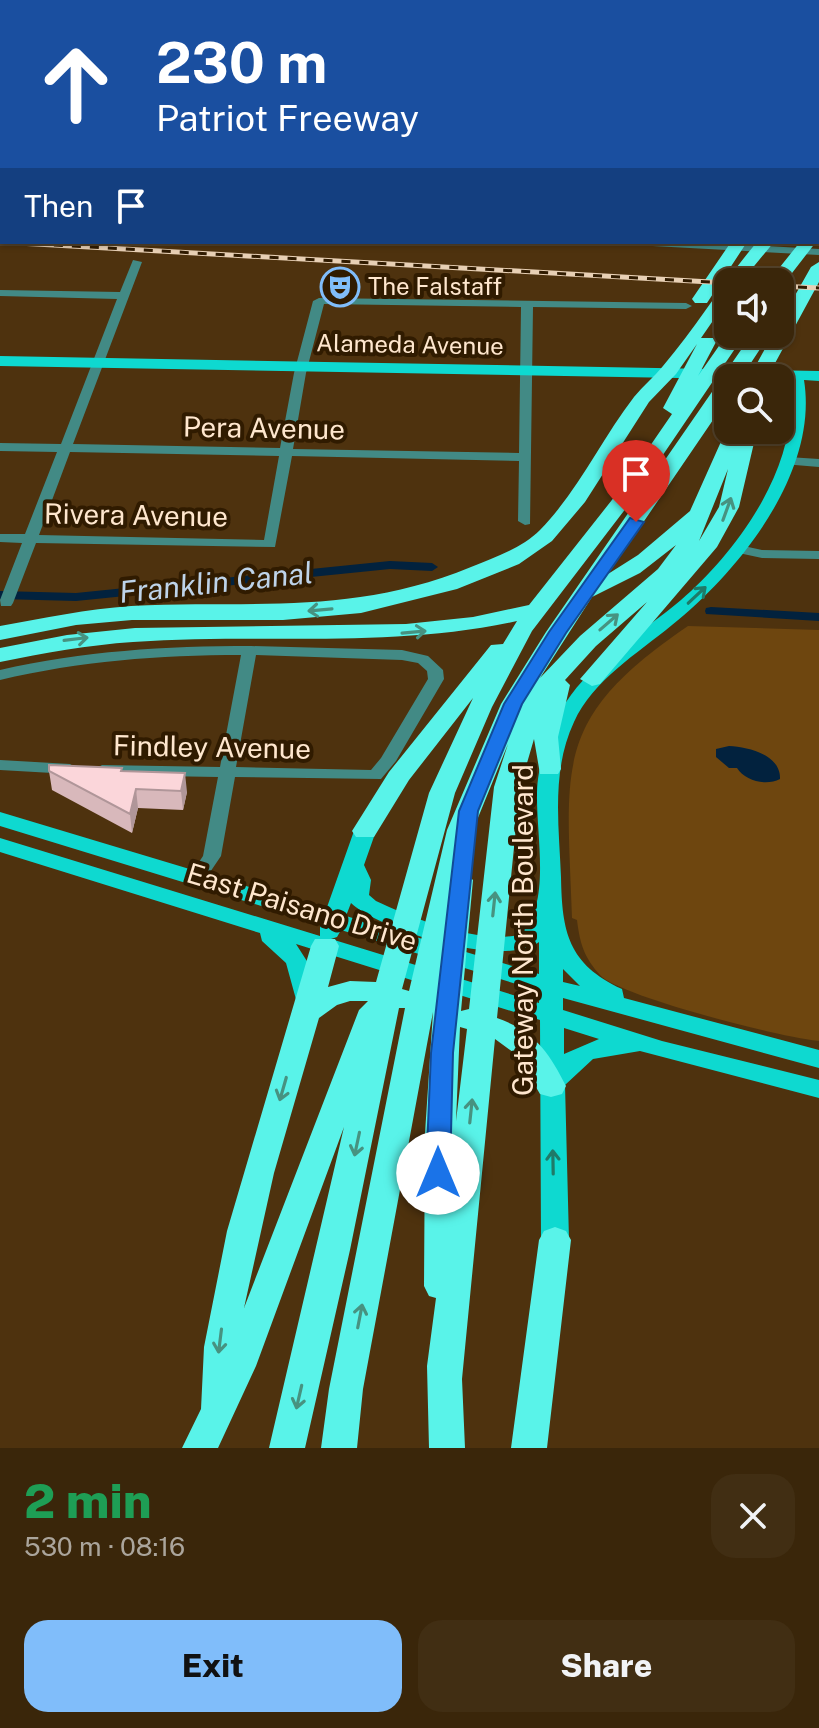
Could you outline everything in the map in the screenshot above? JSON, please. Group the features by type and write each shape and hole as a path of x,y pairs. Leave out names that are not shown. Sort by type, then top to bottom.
{"highway":[{"path":"748,268 754,244"},
{"path":"750,268 765,244"},
{"path":"772,244 772,268"},
{"path":"752,268 776,244"},
{"path":"787,268 806,244"},
{"path":"0,626 132,613 325,610 397,599 465,579 511,559 554,528 578,498 648,392 658,368 726,247"},
{"path":"794,287 819,255"},
{"path":"766,364 819,267"},
{"path":"800,302 819,283"},
{"path":"777,364 819,290"},
{"path":"648,392 670,370 714,307"},
{"path":"365,831 398,777 497,652 522,629 626,495 684,398 714,338"},
{"path":"684,398 725,348"},
{"path":"447,1448 438,1144 449,904 468,811 513,704 557,632 604,569 714,406"},
{"path":"444,1383 507,787 528,720 547,685 571,657 666,574 684,552 697,527 701,506 728,444"},
{"path":"592,679 632,628 706,547 729,507 744,444"},
{"path":"0,655 57,642 160,632 336,635 447,629 517,616 575,598 632,570 661,549 701,506"},
{"path":"549,769 548,720 563,665 604,569"},
{"path":"0,633 40,624"},
{"path":"339,1448 397,947 448,779 522,629"},
{"path":"200,1448 239,1366 283,1247 449,904"},
{"path":"217,1448 218,1355 224,1310 259,1173 329,933"},
{"path":"305,1015 318,1002 346,990 396,997 522,1039 536,1054 551,1086"},
{"path":"287,1448 385,1040"},
{"path":"529,1448 555,1240"}],"main road":[{"name":"Alameda Avenue","path":"0,361 95,366 714,379"},
{"name":"Alameda Avenue","path":"0,368 95,366"},
{"name":"Alameda Avenue","path":"527,375 714,381"},
{"name":"Alameda Avenue","path":"794,380 819,376"},
{"name":"Alameda Avenue","path":"794,380 819,383"},
{"name":"Gateway North Boulevard","path":"794,398 797,416 794,431"},
{"name":"Gateway North Boulevard","path":"555,1240 549,986 549,769 558,734 592,679 687,603 739,549 775,492 791,444"},
{"name":"East Paisano Drive","path":"0,819 196,880 329,933 551,1014 661,1049 819,1089"},
{"path":"329,933 365,831"},
{"name":"East Paisano Drive","path":"0,845 253,925 329,933 549,986 819,1059"},
{"path":"31,854 60,847 109,852"},
{"path":"353,865 360,880 358,897 368,906 480,942 502,946 526,941 537,931 549,903"},
{"path":"549,903 559,943 575,972 605,991 677,1023"},
{"path":"253,925 284,945 301,966 305,980 305,1015"},
{"path":"551,1086 569,1061 581,1052 619,1045 661,1049"}],"street":[{"path":"671,244 819,255"},
{"path":"6,603 137,262"},
{"path":"0,293 124,296"},
{"path":"287,452 315,304 331,299 686,306"},
{"path":"525,521 527,303"},
{"name":"Pera Avenue","path":"0,447 526,457"},
{"name":"Rivera Avenue","path":"0,538 270,544 287,452"},
{"path":"788,461 819,463"},
{"path":"739,549 762,554 819,555"},
{"path":"0,675 60,663 153,654 249,652 212,856 196,880"},
{"name":"Findley Avenue","path":"0,765 375,775 388,761 436,679 435,670 423,659 402,655 249,652"}],"shaded area":[{"path":"688,626 819,630 819,1041 704,1015 613,984 600,975 586,956 577,920 572,918 570,783 577,750 590,719 611,689 643,659"}],"water":[{"path":"729,746 746,748 770,758 779,771 780,779 756,781 737,768 729,768 716,757 716,749"}],"building":[{"path":"335,274 346,274 344,285 333,285"},
{"path":"49,765 185,773 181,791 136,789 130,814 49,771"}],"waterway":[{"name":"Franklin Canal","path":"0,595 76,597 390,565 432,567"},
{"name":"Franklin Canal","path":"711,611 819,617"}],"railway":[{"path":"36,244 714,282"},
{"path":"794,287 819,288"}],"place":[{"name":"The Falstaff","path":"340,287"}],"route":[{"path":"438,1173 442,1053 468,811 513,704 557,632 636,522"}]}
